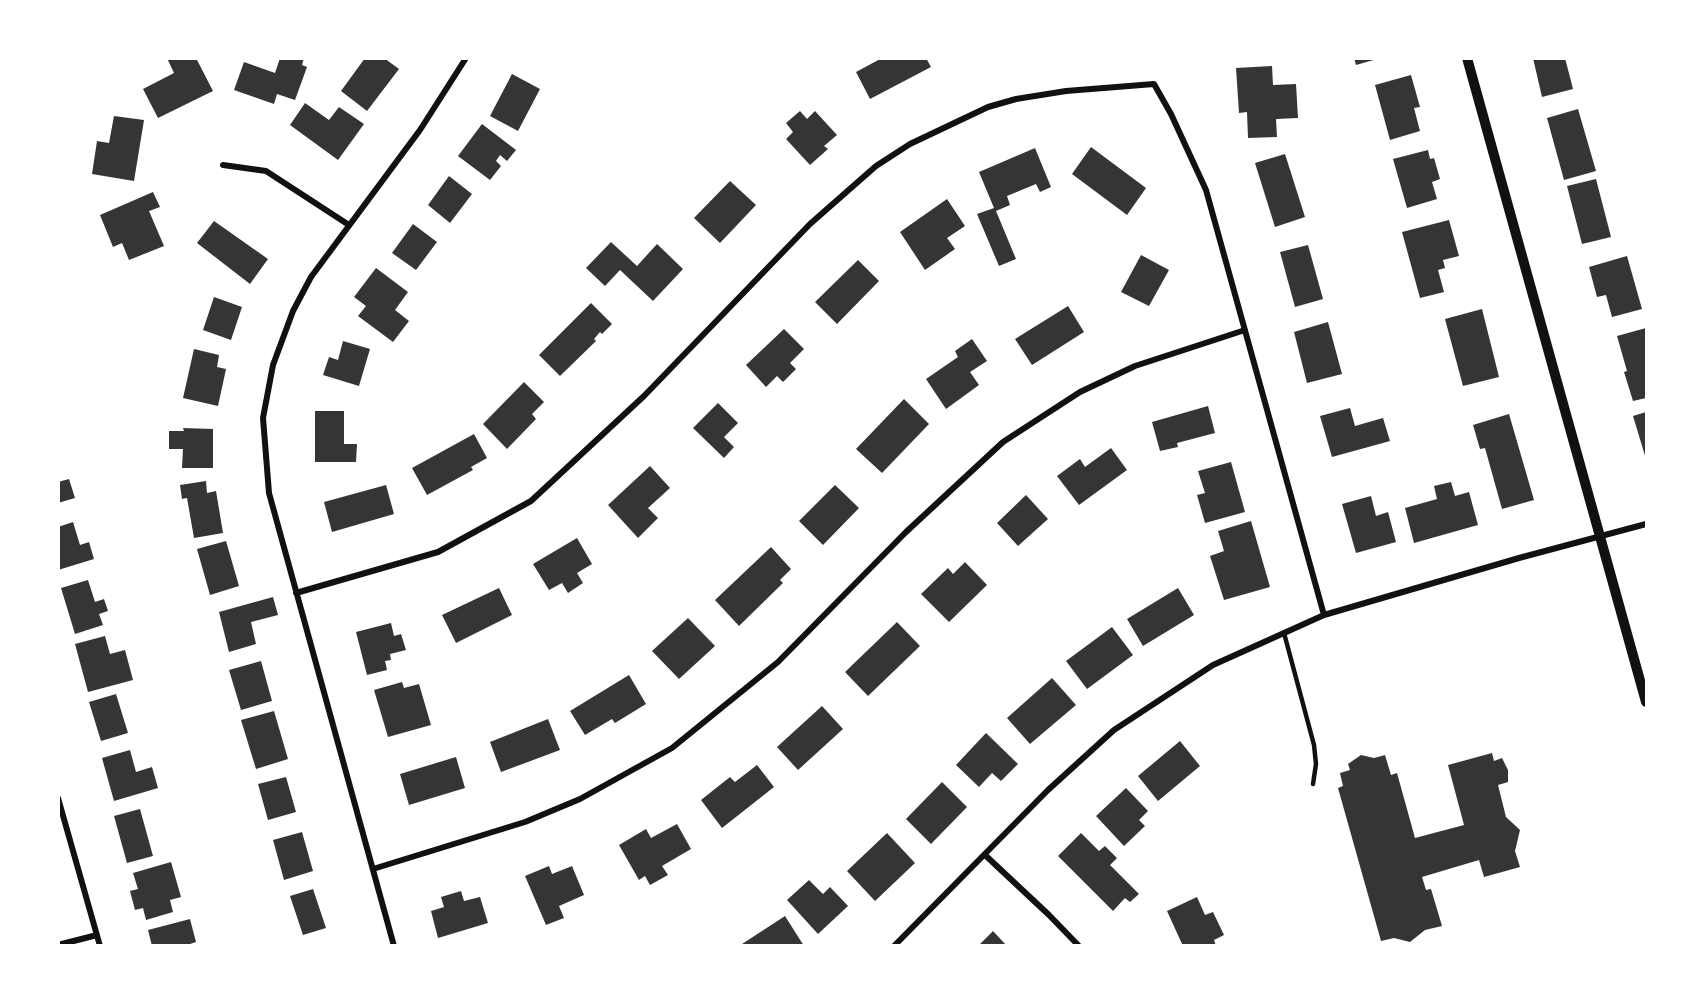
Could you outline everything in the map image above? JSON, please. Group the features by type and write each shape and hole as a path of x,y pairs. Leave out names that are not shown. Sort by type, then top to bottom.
{"street":[{"path":"394,945 269,493 263,418 273,365 293,310 311,277 420,130 466,58"},
{"path":"1467,58 1647,702"},
{"path":"296,593 438,552 531,501 644,396 810,224 876,166 910,144 988,107 1006,101 1066,91 1154,84 1171,114 1206,190 1324,615"},
{"path":"223,165 266,171 349,225"},
{"path":"373,869 525,822 580,799 672,748 778,662 906,532 1003,442 1080,392 1135,366 1245,330"},
{"path":"894,945 1047,790 1114,730 1213,665 1324,615 1647,524"},
{"path":"58,798 100,945"},
{"path":"985,855 1079,945"},
{"path":"58,945 97,934"}],"lane":[{"path":"1284,633 1314,745 1317,764 1313,784"}],"building":[{"path":"167,58 196,58 213,91 158,118 143,89 174,73"},
{"path":"280,58 304,58 302,65 307,67 295,100 277,94 274,104 234,90 244,62 275,73"},
{"path":"365,58 384,58 399,69 367,111 341,91"},
{"path":"882,58 926,58 931,67 870,99 856,72"},
{"path":"1354,58 1377,58 1377,59 1356,65"},
{"path":"1533,58 1565,58 1573,89 1542,97"},
{"path":"1272,66 1273,85 1296,84 1298,118 1276,119 1277,137 1248,138 1247,112 1239,113 1236,68"},
{"path":"512,74 540,89 518,131 490,116"},
{"path":"1411,75 1420,107 1414,108 1420,131 1390,140 1375,85"},
{"path":"305,103 329,120 339,107 364,124 338,160 290,125"},
{"path":"1578,109 1596,171 1564,180 1547,118"},
{"path":"800,111 807,119 815,111 837,135 824,146 828,149 810,165 786,139 793,132 786,123"},
{"path":"114,116 144,120 134,181 92,174 97,141 109,143"},
{"path":"482,124 516,150 507,161 500,155 496,161 501,166 490,180 458,156"},
{"path":"1091,147 1146,188 1127,215 1072,174"},
{"path":"1035,148 1051,187 1040,192 1036,184 1007,196 1010,205 996,211 1016,259 999,266 977,214 994,208 979,172"},
{"path":"1428,150 1430,159 1434,158 1440,179 1432,182 1437,199 1407,208 1393,159"},
{"path":"1285,154 1305,217 1275,227 1255,163"},
{"path":"449,176 472,194 450,223 428,205"},
{"path":"1596,179 1611,237 1582,244 1567,186"},
{"path":"730,181 756,205 720,243 694,218"},
{"path":"153,192 160,207 149,211 164,246 129,260 122,243 113,247 100,215"},
{"path":"947,199 965,226 947,238 955,249 925,270 900,232"},
{"path":"1449,220 1459,256 1443,260 1445,268 1438,270 1444,292 1420,298 1402,232"},
{"path":"214,221 268,259 250,284 197,243"},
{"path":"413,224 437,242 416,270 392,253"},
{"path":"611,242 637,266 657,244 683,269 653,301 620,270 605,286 586,268"},
{"path":"1308,245 1323,299 1295,307 1280,252"},
{"path":"1141,255 1169,270 1149,306 1121,292"},
{"path":"1627,256 1642,309 1612,317 1606,295 1597,297 1589,267"},
{"path":"858,260 879,281 837,324 815,302"},
{"path":"376,268 408,292 395,310 409,321 393,342 358,316 366,306 354,297"},
{"path":"214,297 242,307 231,340 203,330"},
{"path":"591,303 612,324 602,334 600,332 594,339 596,341 560,376 539,355"},
{"path":"1068,306 1084,332 1032,365 1015,339"},
{"path":"1482,309 1499,377 1463,386 1445,319"},
{"path":"1328,322 1342,374 1307,383 1294,332"},
{"path":"1646,328 1646,398 1633,401 1624,372 1627,371 1617,336"},
{"path":"784,329 804,349 790,363 796,369 783,382 777,376 766,387 746,365"},
{"path":"972,339 987,361 970,372 979,385 946,409 926,379 958,357 955,351"},
{"path":"343,341 370,349 359,386 323,375 329,357 338,360"},
{"path":"194,349 219,355 217,367 226,369 218,406 183,398"},
{"path":"524,382 544,402 532,414 536,419 507,449 483,424"},
{"path":"904,399 929,424 882,473 856,449"},
{"path":"718,403 738,423 724,437 734,447 724,458 693,428"},
{"path":"1208,406 1215,433 1177,443 1178,447 1160,451 1152,422"},
{"path":"1350,408 1355,426 1383,418 1390,441 1332,457 1320,416"},
{"path":"315,411 344,411 344,444 357,444 356,462 315,462"},
{"path":"1646,412 1646,459 1633,416"},
{"path":"1509,414 1534,500 1502,509 1485,448 1480,449 1473,425"},
{"path":"183,428 213,429 213,468 182,468 183,449 169,449 169,431 184,431"},
{"path":"474,434 487,458 471,467 473,470 427,495 412,468"},
{"path":"1111,448 1127,470 1079,505 1057,476 1080,459 1085,467"},
{"path":"1231,462 1245,512 1205,523 1197,495 1205,493 1198,471"},
{"path":"650,466 670,488 648,508 658,518 638,538 608,505"},
{"path":"69,479 75,498 58,503 58,482"},
{"path":"206,481 207,493 216,491 223,533 194,538 187,498 182,499 180,485"},
{"path":"1451,482 1455,496 1469,492 1478,525 1414,543 1405,508 1437,499 1434,486"},
{"path":"386,485 394,514 332,532 324,502"},
{"path":"835,485 859,508 823,545 799,521"},
{"path":"1026,495 1048,519 1018,546 997,523"},
{"path":"1371,496 1376,516 1388,512 1396,542 1356,553 1342,504"},
{"path":"1251,521 1270,587 1224,600 1210,556 1224,551 1218,531"},
{"path":"73,522 80,545 89,542 94,559 58,570 58,527"},
{"path":"577,538 592,564 577,573 583,583 568,593 562,583 549,590 533,564"},
{"path":"226,541 239,586 210,595 197,549"},
{"path":"771,547 791,569 780,580 783,583 739,626 715,600"},
{"path":"965,562 987,585 949,622 921,594 948,568 953,574"},
{"path":"88,580 95,602 104,599 108,611 99,614 103,625 75,634 61,588"},
{"path":"499,588 512,615 456,643 442,615"},
{"path":"1178,588 1194,615 1143,646 1127,619"},
{"path":"273,597 278,615 251,622 256,644 229,652 219,612"},
{"path":"688,618 715,646 679,679 652,651"},
{"path":"897,622 920,646 868,696 845,672"},
{"path":"391,623 394,636 401,634 406,650 390,654 391,660 385,661 387,670 367,675 356,632"},
{"path":"1112,627 1133,655 1087,689 1066,661"},
{"path":"105,636 110,654 125,650 133,680 88,692 75,644"},
{"path":"261,661 272,701 241,710 229,670"},
{"path":"629,675 646,704 615,723 612,719 585,735 570,711"},
{"path":"1052,678 1076,705 1030,744 1007,718"},
{"path":"402,682 404,688 419,684 431,725 388,737 374,690"},
{"path":"116,694 128,733 101,741 89,702"},
{"path":"822,706 843,729 798,770 777,747"},
{"path":"274,711 288,759 256,769 241,720"},
{"path":"548,719 560,750 501,772 490,742"},
{"path":"986,733 1018,764 1001,781 992,773 979,787 956,765"},
{"path":"1180,741 1200,766 1158,801 1138,776"},
{"path":"130,750 136,772 152,767 158,788 114,801 102,758"},
{"path":"1492,753 1494,761 1502,758 1508,770 1508,782 1498,785 1506,817 1520,830 1515,851 1520,867 1484,877 1479,860 1422,877 1426,890 1431,889 1442,926 1425,930 1410,942 1394,938 1381,941 1338,788 1343,786 1340,773 1350,770 1348,764 1361,755 1374,758 1385,755 1391,775 1397,773 1415,838 1464,825 1448,765"},
{"path":"456,757 465,788 409,805 400,774"},
{"path":"757,765 774,787 722,828 701,800 730,777 735,782"},
{"path":"286,777 296,812 268,820 258,784"},
{"path":"942,782 967,807 931,844 906,819"},
{"path":"1126,788 1148,811 1139,820 1145,826 1124,846 1096,816"},
{"path":"140,809 153,856 127,863 114,816"},
{"path":"677,824 691,849 662,866 668,875 650,885 645,876 639,880 619,845 646,829 651,838"},
{"path":"302,832 313,871 284,880 273,840"},
{"path":"887,833 915,863 875,901 847,871"},
{"path":"1081,833 1099,851 1105,846 1117,858 1110,865 1139,894 1130,902 1125,898 1113,911 1058,856"},
{"path":"171,862 181,897 170,900 173,912 146,920 143,908 135,910 130,891 138,889 133,873"},
{"path":"549,866 552,874 572,866 584,895 559,906 564,918 546,925 525,876"},
{"path":"809,880 823,894 830,887 848,906 818,934 787,900"},
{"path":"313,889 326,928 303,935 290,896"},
{"path":"461,891 464,901 480,897 488,923 438,938 431,911 444,907 441,897"},
{"path":"1197,897 1205,915 1213,912 1224,935 1214,940 1216,946 1183,946 1167,911"},
{"path":"785,916 804,946 739,946"},
{"path":"190,919 196,942 184,946 152,946 148,930"},
{"path":"993,931 1007,946 978,946"}]}
